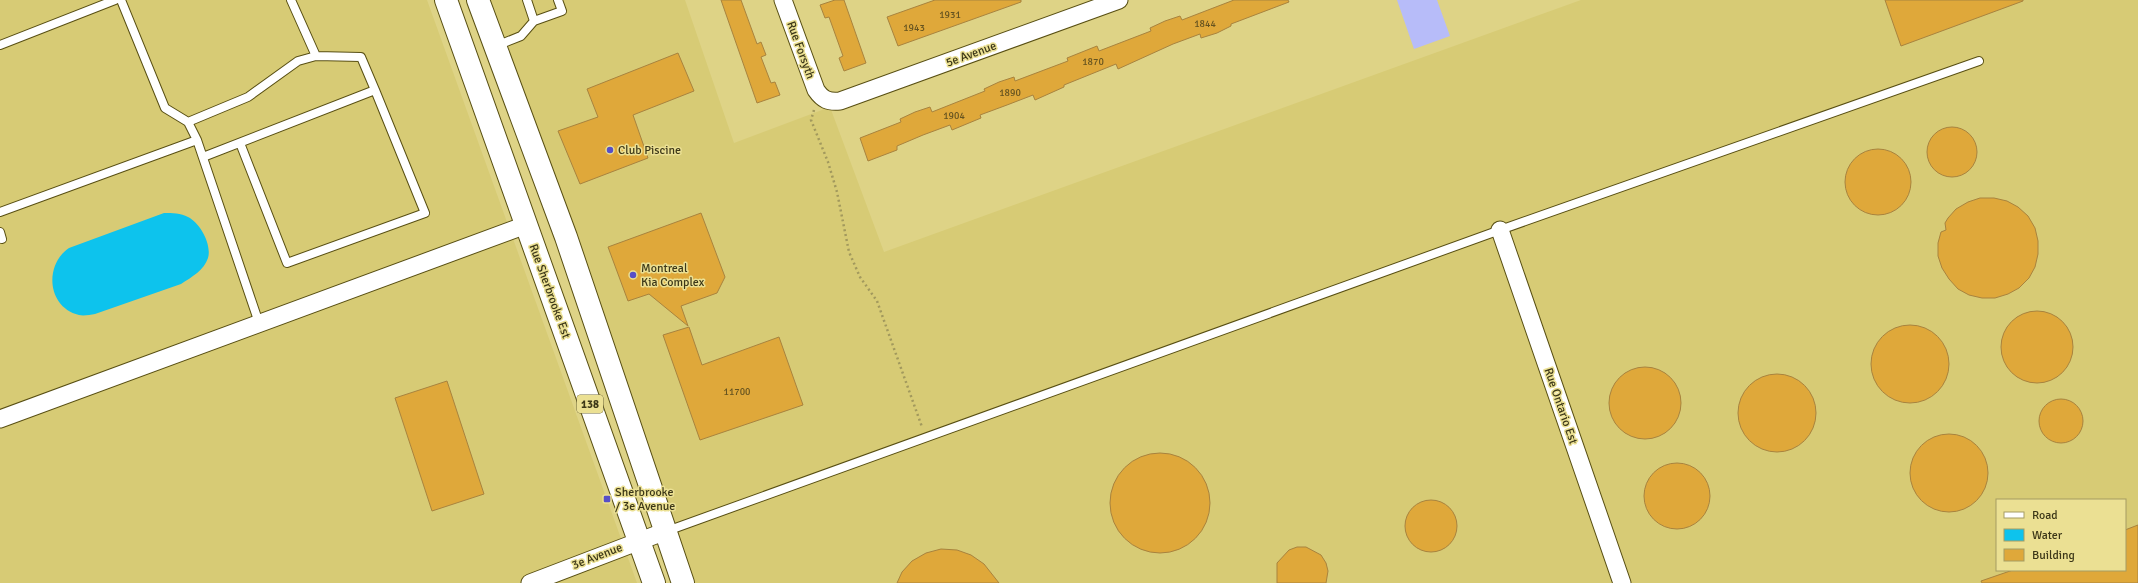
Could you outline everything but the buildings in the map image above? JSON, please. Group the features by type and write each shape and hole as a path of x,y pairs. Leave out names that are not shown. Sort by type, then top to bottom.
{"main road":[{"name":"Rue Sherbrooke Est","path":"446,0 654,583"},
{"name":"138","path":"478,0 557,213 683,583"},
{"path":"466,56 496,46"},
{"path":"526,225 557,213"}],"street":[{"name":"Rue Forsyth","path":"783,0 816,90 818,102"},
{"name":"5e Avenue","path":"818,102 840,101 1119,0"},
{"path":"0,419 526,225"},
{"name":"Rue Ontario Est","path":"1500,230 1622,583"},
{"name":"3e Avenue","path":"530,583 639,540 666,531"}],"lane":[{"path":"0,45 104,2 115,0"},
{"path":"121,0 165,108 188,122 197,140 259,323"},
{"path":"291,0 316,56"},
{"path":"527,0 534,21"},
{"path":"496,46 521,36 534,21 562,11 558,0"},
{"path":"188,122 248,98 298,61 316,56 361,57 425,213 287,263 240,142"},
{"path":"666,531 1500,230 1979,61"},
{"path":"203,157 375,90"},
{"path":"0,212 197,140"}],"path":[{"path":"818,102 811,120 838,192 849,252 860,277 877,301 920,423"}],"shaded area":[{"path":"0,0 427,0 637,583 0,583"},
{"path":"482,0 685,0 734,143 830,107 884,252 1581,0 2138,0 2138,583 690,583"},
{"path":"1397,0 1437,0 1450,36 1414,49"}],"water":[{"path":"164,213 179,214 188,217 197,224 204,234 207,240 209,252 208,258 204,266 197,273 181,284 95,314 79,315 68,311 60,304 55,295 53,275 61,255 69,248"}],"place":[{"name":"Club Piscine","path":"610,150"},
{"name":"Montreal Kia Complex","path":"633,275"},
{"name":"Sherbrooke / 3e Avenue","path":"607,499"}]}
